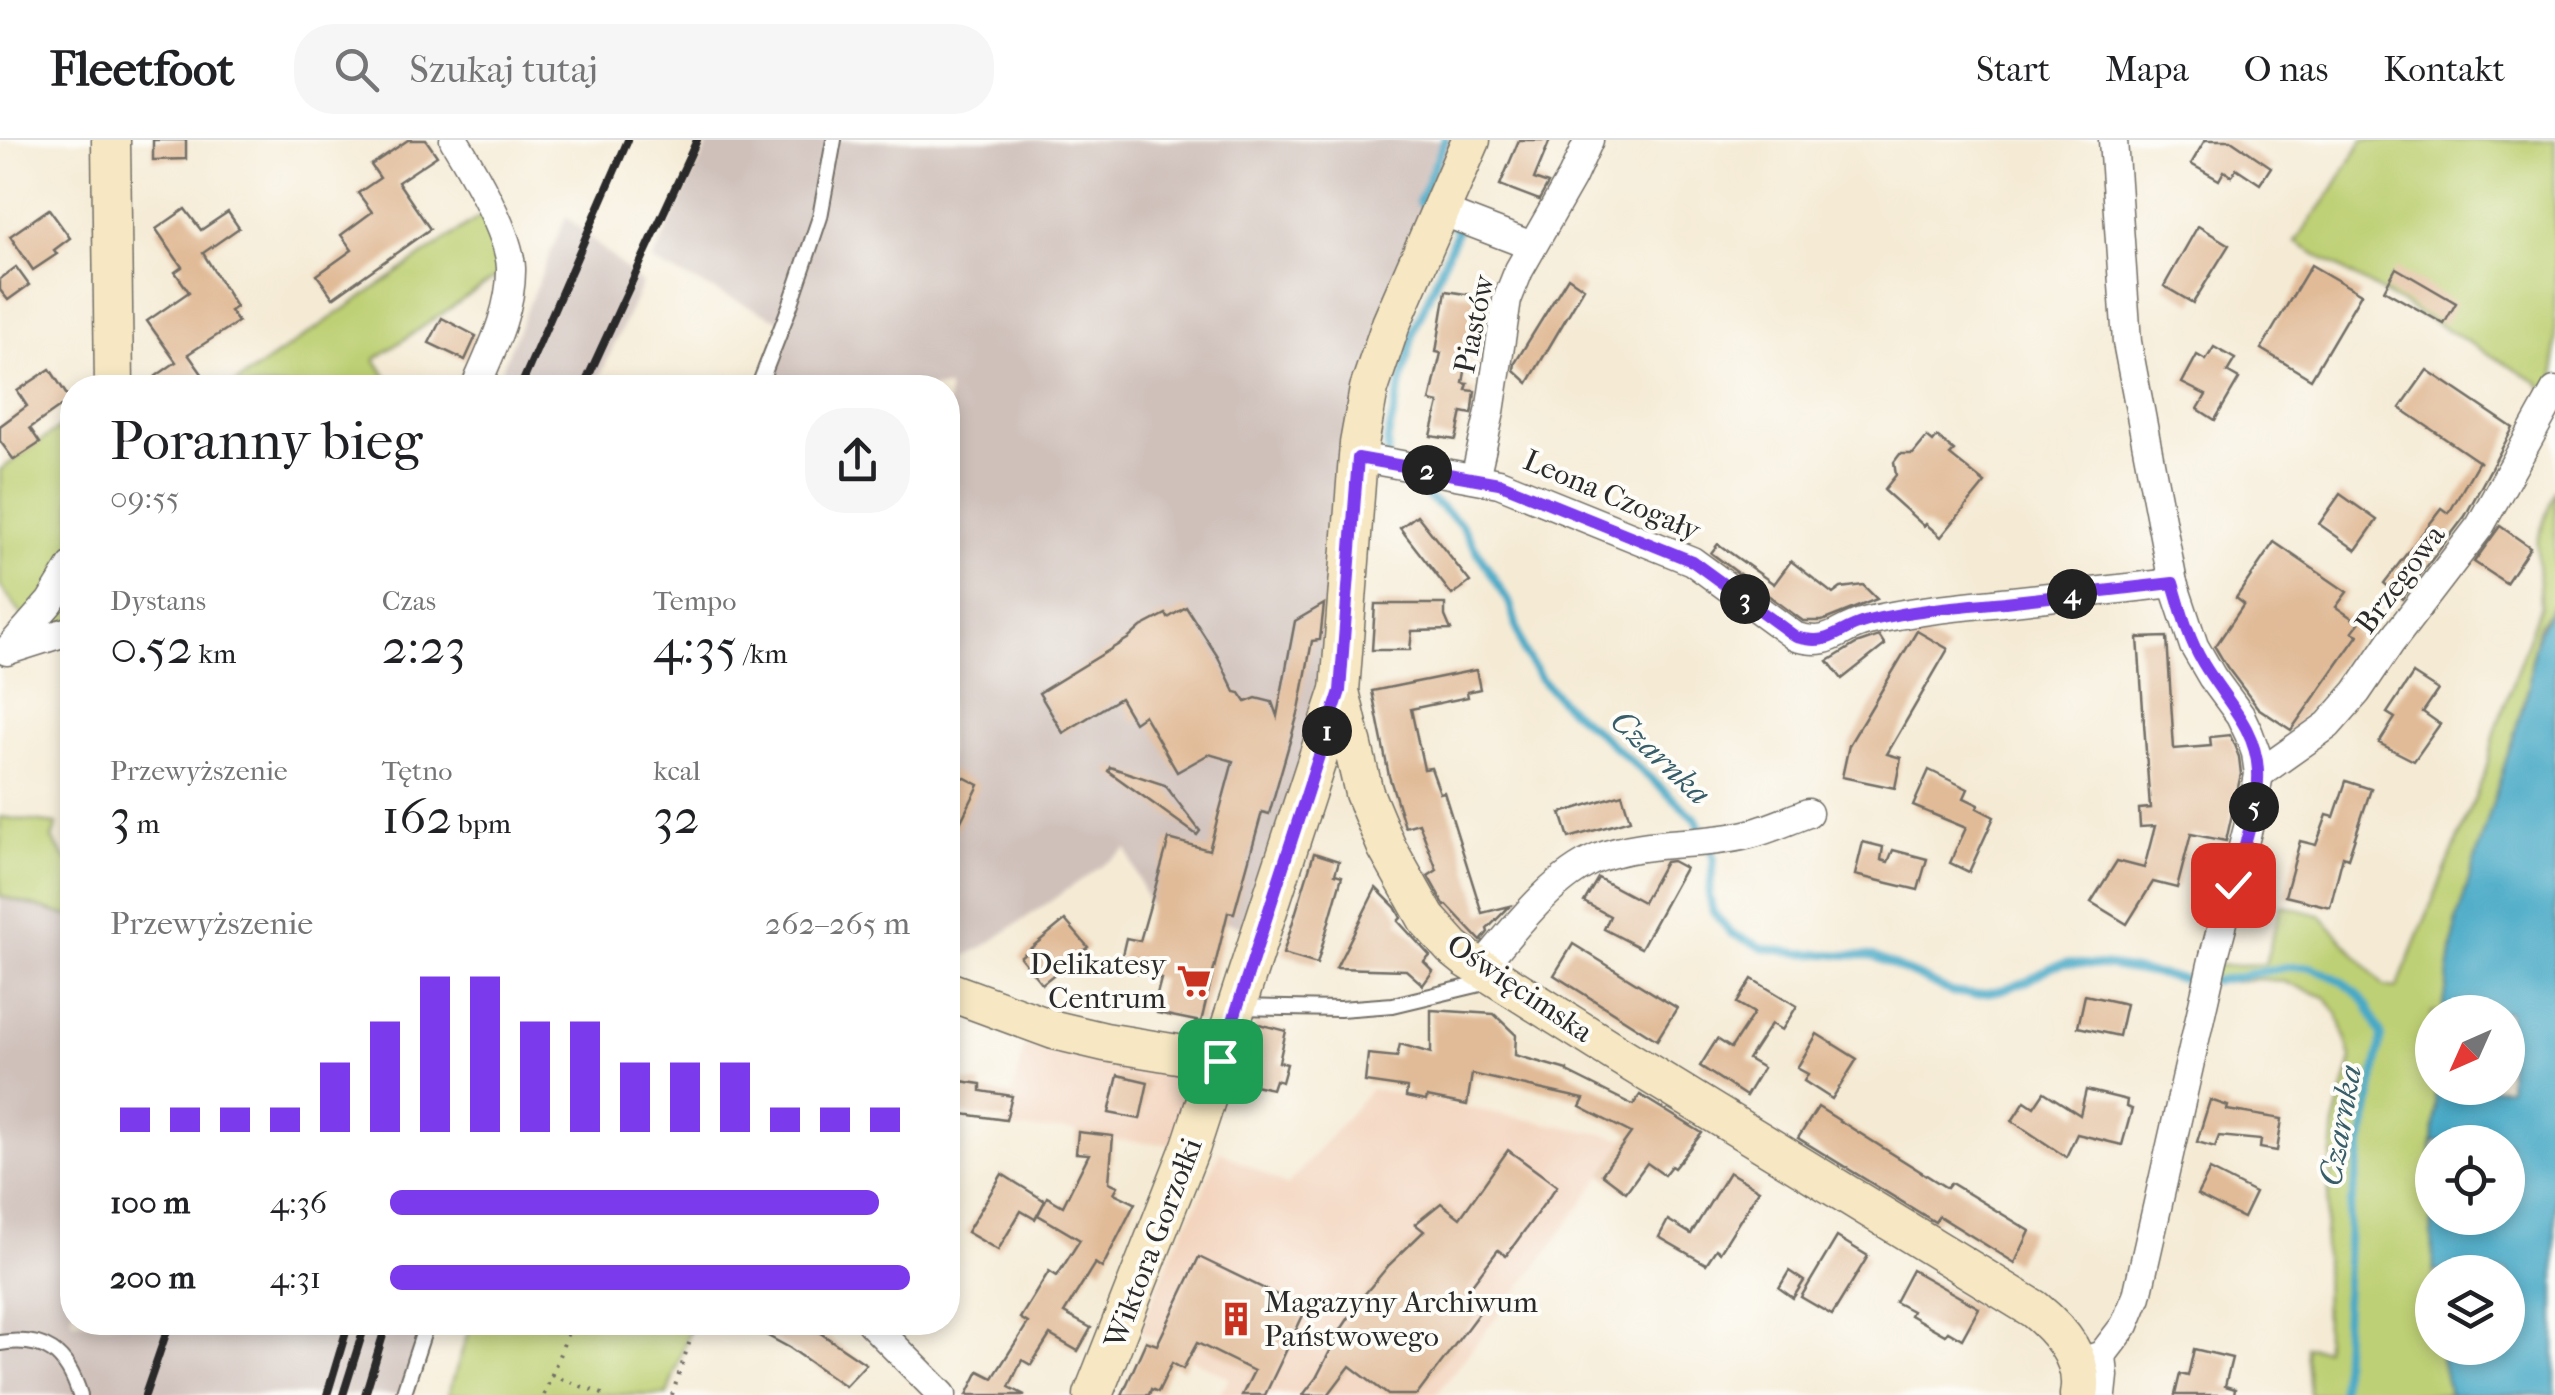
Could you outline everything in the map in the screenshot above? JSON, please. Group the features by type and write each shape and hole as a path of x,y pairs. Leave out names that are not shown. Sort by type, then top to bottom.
{"main road":[{"path":"111,140 114,375"},
{"name":"Oświęcimska","path":"1471,140 1390,324 1362,422 1340,691 1352,751 1387,848 1427,919 1452,946 1490,974 2034,1309 2060,1332 2088,1378"},
{"name":"Wiktora Gorzołki","path":"1093,1395 1191,1146 1340,691"},
{"path":"1307,793 1332,790 1372,814"},
{"path":"960,995 1054,1030 1220,1061"}],"street":[{"path":"454,140 483,190 508,248 511,267 506,308 481,375"},
{"name":"Piastów","path":"1475,478 1490,412 1507,300 1518,270 1589,140"},
{"path":"2088,1378 2125,1325 2136,1296 2259,774 2249,734 2194,646 2173,583 2127,342 2113,140"},
{"path":"1438,218 1532,246"},
{"name":"Brzegowa","path":"2259,774 2328,725 2358,692 2391,642 2480,526 2555,391"},
{"name":"Leona Czogały","path":"1358,458 1499,483 1692,561 1796,637 1814,642 1867,621 2173,583"},
{"path":"4,653 60,586"},
{"path":"4,653 60,633"},
{"path":"1490,974 1546,896 1596,859 1624,850 1749,834 1808,813"},
{"path":"883,1335 942,1395"}],"lane":[{"path":"763,375 820,217 834,140"},
{"path":"1238,1008 1393,1005 1490,974"},
{"path":"403,1395 423,1335"},
{"path":"0,1343 39,1342 58,1354 73,1372 80,1395"}],"path":[{"path":"544,1395 567,1335"},
{"path":"672,1395 692,1335"},
{"path":"551,1375 605,1395"}],"shaded area":[{"path":"710,140 1471,140 1403,297 1349,589 1263,931 1148,904 1127,849 960,959 960,375 763,375 783,322 652,262"},
{"path":"566,216 642,284 600,375 499,375"},
{"path":"0,896 60,914 60,1335 423,1335 403,1395 0,1395"},
{"path":"1026,1039 1220,1061 1191,1146 1113,1140 1064,1130 1004,1129"},
{"path":"1371,1089 1627,1139 1549,1250 1436,1395 1219,1395 1229,1378 1140,1331 1220,1151 1287,1186"}],"green space":[{"path":"2363,140 2555,140 2555,395 2295,242"},
{"path":"491,209 511,267 375,359 385,375 248,375"},
{"path":"60,428 60,629 30,626 0,586 0,470"},
{"path":"2555,488 2555,602 2538,627 2529,685 2457,919 2446,995 2415,995 2415,1105 2435,1105 2434,1125 2415,1125 2415,1235 2433,1235 2434,1247 2434,1255 2415,1255 2415,1365 2443,1365 2449,1395 2310,1395 2306,1347 2325,1349 2324,1247 2335,1121 2352,1059 2338,1015 2325,997 2281,981 2208,983 2211,966 2265,964 2281,905 2320,915 2384,986 2397,988 2485,773 2496,729 2540,605 2537,542"},
{"path":"0,817 57,824 52,839 60,850 60,914 0,896"},
{"path":"467,1335 688,1335 667,1395 448,1395"}],"water":[{"path":"2555,602 2555,1395 2449,1395 2443,1365 2525,1365 2525,1255 2433,1255 2432,1235 2525,1235 2525,1125 2434,1125 2435,1105 2525,1105 2525,995 2446,995 2457,919 2529,686 2543,623"}],"building":[{"path":"153,140 186,140 186,159 153,160"},
{"path":"408,140 426,140 437,156 398,182 430,229 333,298 317,275 352,250 341,235 372,212 358,193 380,178 371,165"},
{"path":"1519,140 1550,140 1534,179 1548,184 1539,200 1500,185"},
{"path":"2205,140 2231,140 2271,167 2260,184 2236,168 2232,176 2224,171 2219,180 2191,164"},
{"path":"49,209 70,238 54,250 57,254 33,270 10,236"},
{"path":"185,209 201,230 228,212 239,228 203,253 236,307 230,311 238,322 188,354 203,375 157,375 176,362 147,321 189,292 175,272 182,267 156,229"},
{"path":"2198,226 2229,245 2193,303 2164,286"},
{"path":"2311,265 2361,294 2311,379 2261,349"},
{"path":"16,267 29,285 8,300 0,290 0,279"},
{"path":"2396,268 2456,303 2444,324 2384,290"},
{"path":"1568,277 1584,288 1528,383 1514,370 1515,363"},
{"path":"1446,291 1486,297 1482,328 1473,326 1463,383 1468,384 1466,390 1475,391 1472,414 1462,412 1456,440 1431,436 1439,403 1430,401 1441,353 1436,352"},
{"path":"442,318 476,336 465,360 429,343"},
{"path":"2214,347 2235,359 2227,372 2239,379 2215,420 2198,409 2206,395 2182,383 2197,355 2206,360"},
{"path":"50,369 60,384 60,407 30,428 40,443 14,460 0,441 0,426 27,406 17,391"},
{"path":"2427,370 2513,428 2465,516 2402,599 2384,583 2442,508 2449,513 2479,461 2400,408"},
{"path":"1927,437 1933,442 1937,437 1954,451 1950,455 1985,483 1941,537 1884,490 1896,475 1894,462 1900,454 1913,454"},
{"path":"2340,494 2377,520 2356,550 2319,524"},
{"path":"1417,515 1470,582 1452,595 1400,528"},
{"path":"2500,526 2530,547 2506,583 2474,562"},
{"path":"2274,542 2347,592 2336,607 2359,623 2352,632 2358,635 2291,730 2258,708 2215,647 2244,604 2236,598"},
{"path":"1718,544 1774,584 1791,561 1833,594 1841,588 1863,585 1877,599 1822,621 1803,621 1711,553"},
{"path":"1324,604 1320,640 1312,641 1299,710 1269,814 1262,812 1234,913 1228,912 1201,1022 1157,1013 1161,979 1119,968 1126,938 1140,941 1169,839 1209,850 1233,761 1209,754 1177,772 1144,715 1134,722 1120,698 1063,733 1039,693 1141,627 1186,607 1235,692 1246,702 1256,698 1272,702 1277,716 1295,621"},
{"path":"1375,604 1445,604 1451,630 1412,631 1410,650 1372,650"},
{"path":"1917,631 1948,649 1887,754 1901,758 1895,788 1842,777 1849,745"},
{"path":"1879,636 1885,645 1842,679 1828,661 1856,644"},
{"path":"2167,637 2174,749 2211,746 2210,737 2230,735 2241,774 2226,841 2191,834 2177,888 2153,882 2127,924 2091,902 2117,861 2144,868 2155,826 2140,827 2139,809 2150,808 2138,638"},
{"path":"1476,670 1480,689 1467,692 1468,697 1411,709 1424,769 1431,768 1440,793 1444,792 1482,913 1510,906 1487,929 1481,941 1445,906 1428,876 1437,870 1419,823 1405,827 1389,776 1372,691"},
{"path":"2413,674 2438,690 2423,712 2440,724 2414,761 2379,743 2395,718 2387,713"},
{"path":"1110,767 1165,785 1200,831 1197,835 1108,771"},
{"path":"1929,770 1968,789 1964,798 1994,817 1969,872 1950,863 1966,828 1913,806"},
{"path":"960,775 979,785 960,823"},
{"path":"2346,781 2371,789 2348,858 2343,856 2330,907 2285,896 2300,841 2316,845 2327,815 2334,817"},
{"path":"1622,794 1630,820 1569,838 1561,813"},
{"path":"1863,842 1883,847 1881,860 1888,862 1893,850 1927,859 1918,890 1855,875"},
{"path":"1314,853 1339,861 1335,874 1342,876 1317,964 1283,954"},
{"path":"1665,862 1685,868 1641,948 1604,929 1610,916 1584,902 1598,878 1643,902"},
{"path":"1376,888 1395,907 1401,918 1398,921 1430,956 1424,962 1433,971 1423,985 1406,970 1336,968"},
{"path":"1065,920 1088,947 1042,984 1020,957"},
{"path":"1573,944 1677,1008 1657,1040 1554,975"},
{"path":"1752,979 1797,1006 1782,1030 1771,1024 1748,1059 1763,1068 1746,1096 1700,1066 1717,1039 1731,1048 1754,1013 1737,1003"},
{"path":"2085,995 2126,1004 2119,1036 2078,1027"},
{"path":"1431,1010 1494,1014 1516,1035 1515,1055 1567,1070 1633,1105 1640,1095 1702,1133 1674,1168 1671,1166 1664,1175 1647,1163 1626,1192 1602,1174 1631,1133 1580,1107 1584,1099 1472,1074 1467,1105 1406,1097 1407,1088 1365,1082 1368,1054 1397,1057 1400,1044 1431,1053"},
{"path":"1255,1023 1286,1031 1279,1062 1287,1064 1282,1082 1275,1080 1272,1089 1245,1083 1248,1072 1240,1070 1245,1054 1251,1056 1254,1043 1249,1042"},
{"path":"1817,1034 1857,1059 1832,1099 1804,1081 1808,1074 1797,1068"},
{"path":"1118,1075 1148,1082 1140,1119 1109,1113"},
{"path":"960,1081 981,1084 981,1091 1012,1096 1006,1120 960,1114"},
{"path":"2086,1090 2127,1100 2126,1107 2132,1109 2122,1145 2077,1134 2066,1157 2012,1121 2025,1101 2034,1107 2044,1092 2080,1115"},
{"path":"2210,1100 2228,1106 2227,1110 2282,1119 2277,1151 2260,1148 2261,1140 2219,1136 2215,1147 2197,1142"},
{"path":"1818,1107 1947,1188 1951,1183 2030,1231 2015,1263 1939,1216 1935,1222 1798,1138"},
{"path":"1078,1132 1113,1136 1109,1182 1118,1186 1114,1193 1135,1203 1102,1268 1095,1263 1064,1313 1091,1328 1078,1351 1050,1335 1031,1365 1022,1360 1009,1387 1025,1395 967,1395 979,1371 993,1378 1028,1323 1020,1318 1049,1271 1057,1276 1080,1240 1038,1215 1047,1197 1063,1206 1089,1154 1076,1153"},
{"path":"1508,1150 1557,1186 1506,1256 1498,1250 1467,1291 1484,1306 1417,1395 1388,1395 1350,1366 1328,1395 1303,1395 1364,1295 1424,1231 1415,1224 1441,1203 1460,1218"},
{"path":"2210,1170 2255,1193 2243,1218 2197,1195"},
{"path":"1729,1172 1759,1190 1720,1252 1716,1249 1706,1264 1659,1237 1668,1220 1691,1234"},
{"path":"1002,1174 1045,1201 1035,1219 1021,1211 998,1250 967,1232"},
{"path":"1837,1237 1868,1256 1832,1315 1801,1297"},
{"name":"Magazyny Archiwum Państwowego","path":"1199,1257 1306,1309 1265,1395 1242,1395 1254,1371 1197,1343 1183,1369 1172,1363 1158,1392 1151,1389 1149,1395 1122,1395 1146,1341 1157,1345"},
{"path":"1912,1270 1979,1308 1962,1339 1948,1331 1945,1335 1895,1302"},
{"path":"1789,1271 1804,1281 1793,1298 1779,1288"},
{"path":"766,1335 823,1335 866,1364 845,1386"},
{"path":"2194,1349 2232,1358 2225,1386 2235,1389 2234,1395 2175,1395 2180,1374 2188,1376"}],"waterway":[{"name":"Czarnka","path":"1429,210 1419,202 1445,140"},
{"name":"Czarnka","path":"1388,457 1387,441 1414,330 1458,229 1453,226"},
{"name":"Czarnka","path":"1390,475 1423,493 1460,523 1510,604 1524,652 1541,679 1567,707 1696,819 1714,858 1709,895 1713,912 1731,933 1764,948 1873,956 1951,992 1975,995 2028,981 2066,963 2111,966 2200,982"},
{"name":"Czarnka","path":"2214,981 2286,967 2311,967 2357,993 2367,1004 2382,1036 2349,1216 2341,1395"}],"railway":[{"path":"526,375 628,140"},
{"path":"589,375 697,140"},
{"path":"145,1395 166,1335"},
{"path":"327,1395 345,1335"},
{"path":"343,1395 362,1335"},
{"path":"365,1395 383,1335"}],"place":[{"name":"Delikatesy Centrum","path":"1194,981"},
{"name":"Magazyny Archiwum Państwowego","path":"1236,1319"}],"route":[{"path":"1220,1061 1340,691 1358,458 1499,483 1692,561 1796,637 1814,642 1867,621 2173,583 2194,646 2240,715 2256,753 2256,793 2233,885"}]}
